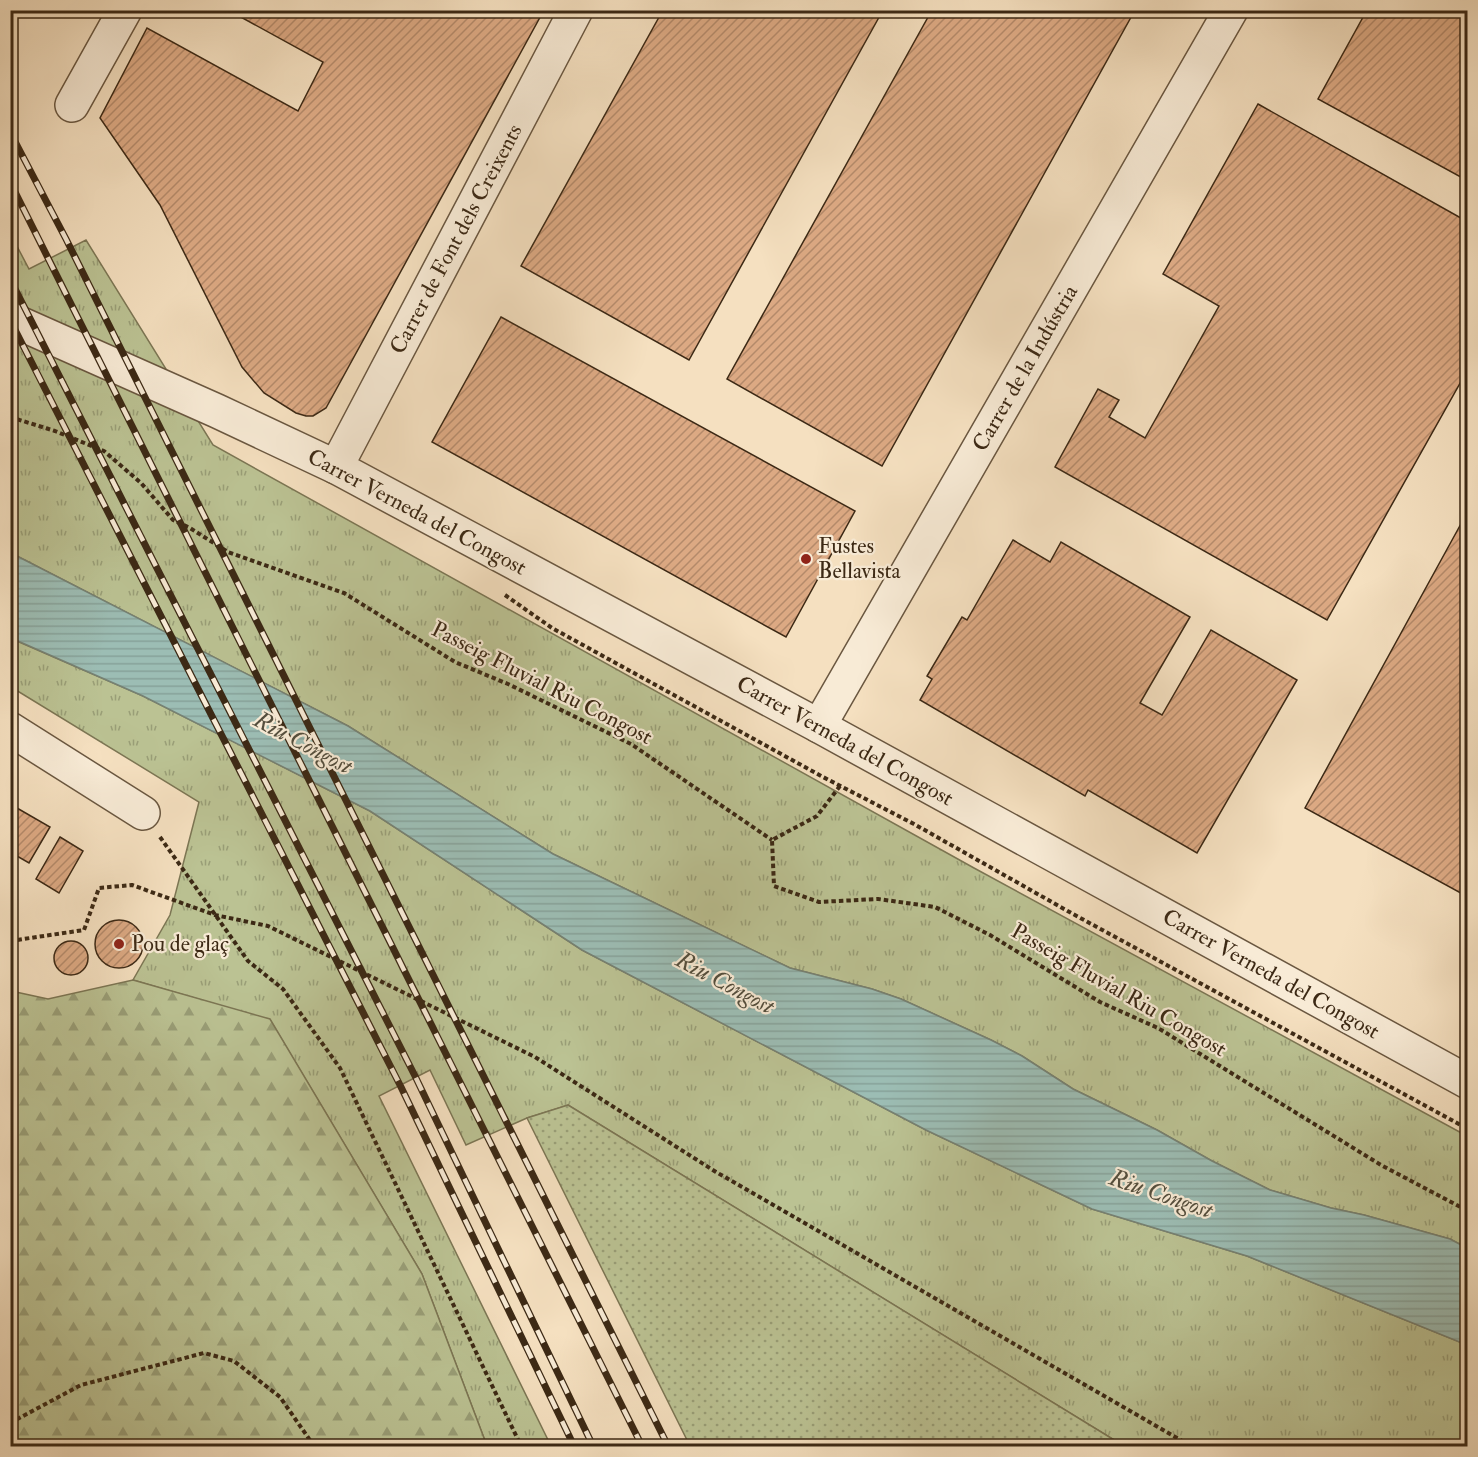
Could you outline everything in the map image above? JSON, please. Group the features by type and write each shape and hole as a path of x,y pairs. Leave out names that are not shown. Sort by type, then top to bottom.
{"street":[{"path":"72,105 125,10"},
{"name":"Carrer de Font dels Creixents","path":"336,467 576,10"},
{"name":"Carrer de la Indústria","path":"819,726 1231,10"},
{"name":"Carrer Verneda del Congost","path":"10,320 217,411 336,467 819,726 1467,1082"},
{"path":"10,729 143,813"}],"path":[{"name":"Passeig Fluvial Riu Congost","path":"10,417 55,431 104,451 141,483 173,520 228,552 344,593 455,662 508,684 631,744 772,840 774,886 819,902 878,899 935,907 990,935 1100,1002 1158,1028 1381,1165 1467,1211"},
{"path":"498,590 552,628 840,786 914,824 1083,920 1467,1129"},
{"path":"772,840 817,816 840,786"},
{"path":"143,813 248,961 283,989 340,1068 521,1446"},
{"path":"10,941 84,930 99,888 132,885 215,915 268,926 535,1057 716,1172 1191,1446"},
{"path":"10,1423 81,1385 204,1353 234,1361 280,1397 314,1446"}],"green space":[{"path":"10,233 29,269 86,240 213,445 974,868 1467,1136 1467,1248 1450,1239 1270,1190 1157,1130 1073,1089 1022,1056 991,1040 901,999 872,989 790,968 553,854 348,726 11,553"},
{"path":"10,638 143,696 370,811 582,950 926,1130 1092,1209 1247,1256 1467,1345 1467,1446 1124,1446 568,1105 527,1118 466,1145 430,1070 379,1096 551,1446 487,1446 422,1274 270,1020 133,980 170,915 199,802 11,687"},
{"path":"133,980 270,1019 422,1274 487,1446 11,1446 11,991 48,999"},
{"path":"568,1105 1124,1446 690,1446 527,1118"}],"water":[{"name":"Riu Congost","path":"11,553 348,726 553,854 790,968 872,989 901,999 991,1040 1022,1056 1073,1089 1157,1130 1270,1190 1450,1239 1467,1248 1467,1345 1247,1256 1092,1209 926,1130 582,950 370,811 143,696 11,638"}],"building":[{"path":"228,10 544,10 326,408 313,416 296,413 264,393 242,367 160,205 100,118 147,28 298,111 323,62"},
{"path":"663,10 883,10 689,360 521,266"},
{"path":"932,10 1135,10 882,466 727,379"},
{"path":"1367,10 1468,10 1468,181 1318,99"},
{"path":"1258,104 1468,222 1468,369 1327,620 1055,467 1098,389 1119,400 1109,417 1145,438 1219,306 1163,274"},
{"path":"501,317 855,511 786,637 432,442"},
{"path":"1468,511 1468,897 1305,808"},
{"path":"1013,540 1050,562 1061,542 1190,617 1140,703 1162,715 1211,630 1297,680 1197,853 1088,790 1085,796 920,700 932,679 927,676 962,617 967,620"},
{"path":"10,804 50,827 29,863 10,852"},
{"path":"60,837 83,851 59,893 36,879"},
{"name":"Pou de glaç","path":"114,920 124,920 139,930 143,944 139,958 133,964 124,968 114,968 99,958 95,949 95,939 105,924"},
{"name":"Pou de glaç","path":"71,941 83,946 88,958 83,970 71,975 59,970 54,958 59,946"}],"railway":[{"path":"10,132 66,239 668,1446"},
{"path":"10,182 642,1446"},
{"path":"10,279 415,1076 593,1446"},
{"path":"10,320 401,1087 574,1446"}],"place":[{"name":"Fustes Bellavista","path":"806,559"},
{"name":"Pou de glaç","path":"119,944"}]}
